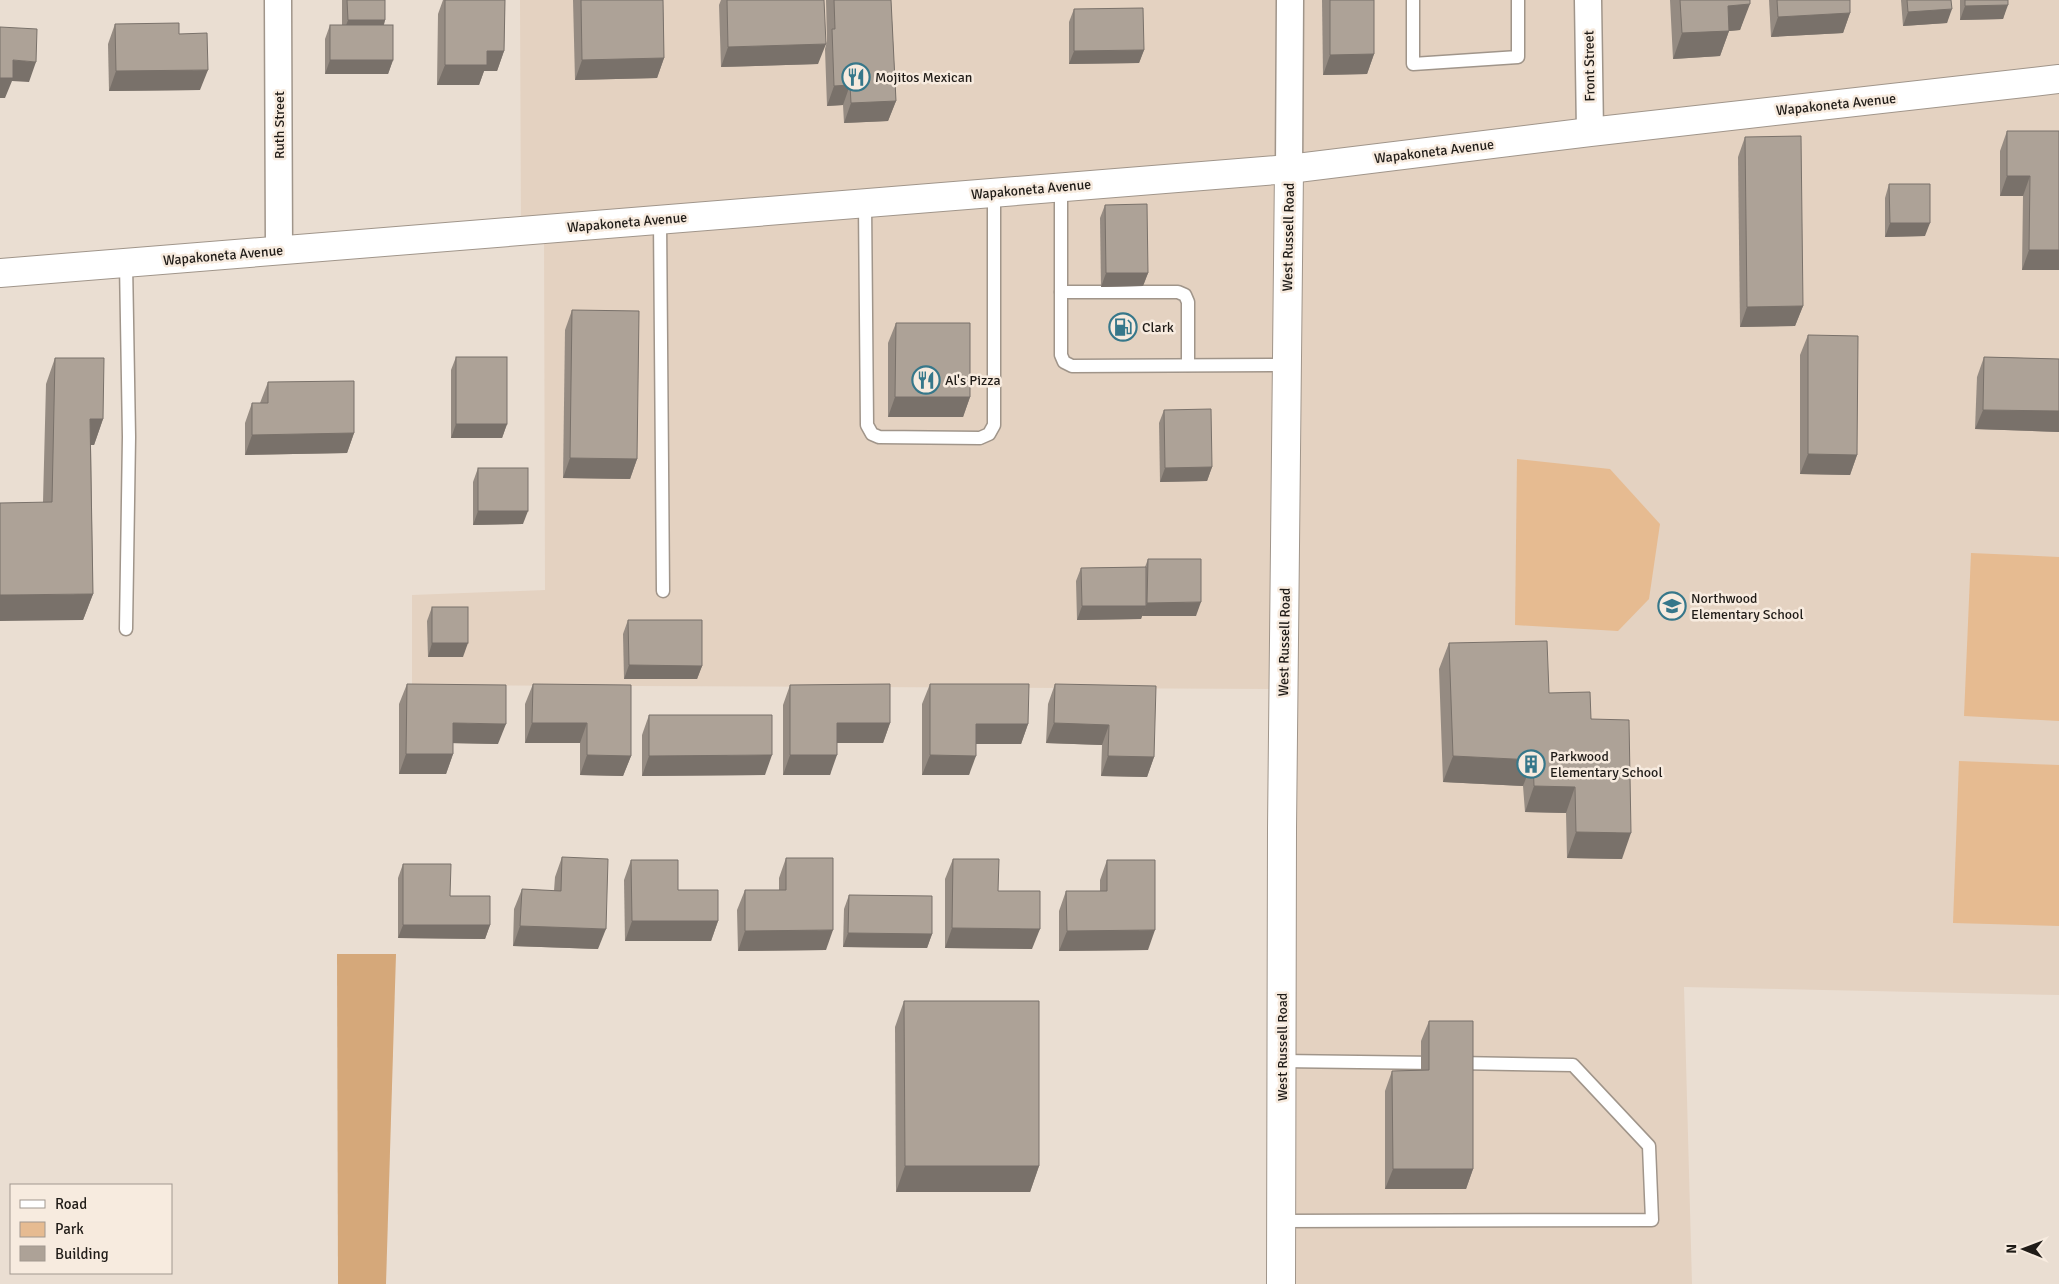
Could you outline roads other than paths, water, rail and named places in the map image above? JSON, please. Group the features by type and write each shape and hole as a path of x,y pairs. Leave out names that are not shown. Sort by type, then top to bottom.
{"main road":[{"name":"Wapakoneta Avenue","path":"0,273 1289,168 2059,79"},
{"name":"West Russell Road","path":"1281,1284 1281,1061 1289,168"}],"street":[{"name":"Ruth Street","path":"278,0 279,250"},
{"name":"West Russell Road","path":"1289,168 1290,0"},
{"name":"Front Street","path":"1588,0 1590,132"}],"lane":[{"path":"1413,0 1413,64 1518,57 1518,0"},
{"path":"1061,187 1061,355 1064,362 1072,366 1287,365"},
{"path":"865,203 868,425 872,434 879,438 980,438 989,434 994,425 994,192"},
{"path":"660,219 663,591"},
{"path":"126,263 129,437 126,629"},
{"path":"1061,292 1178,292 1184,295 1188,302 1188,365"},
{"path":"1281,1061 1573,1065 1650,1146 1652,1220 1281,1221"}],"place":[{"name":"Mojitos Mexican","path":"856,77"},
{"name":"Clark","path":"1123,327"},
{"name":"Al's Pizza","path":"926,380"},
{"name":"Northwood Elementary School","path":"1672,606"},
{"name":"Parkwood Elementary School","path":"1531,764"}]}
